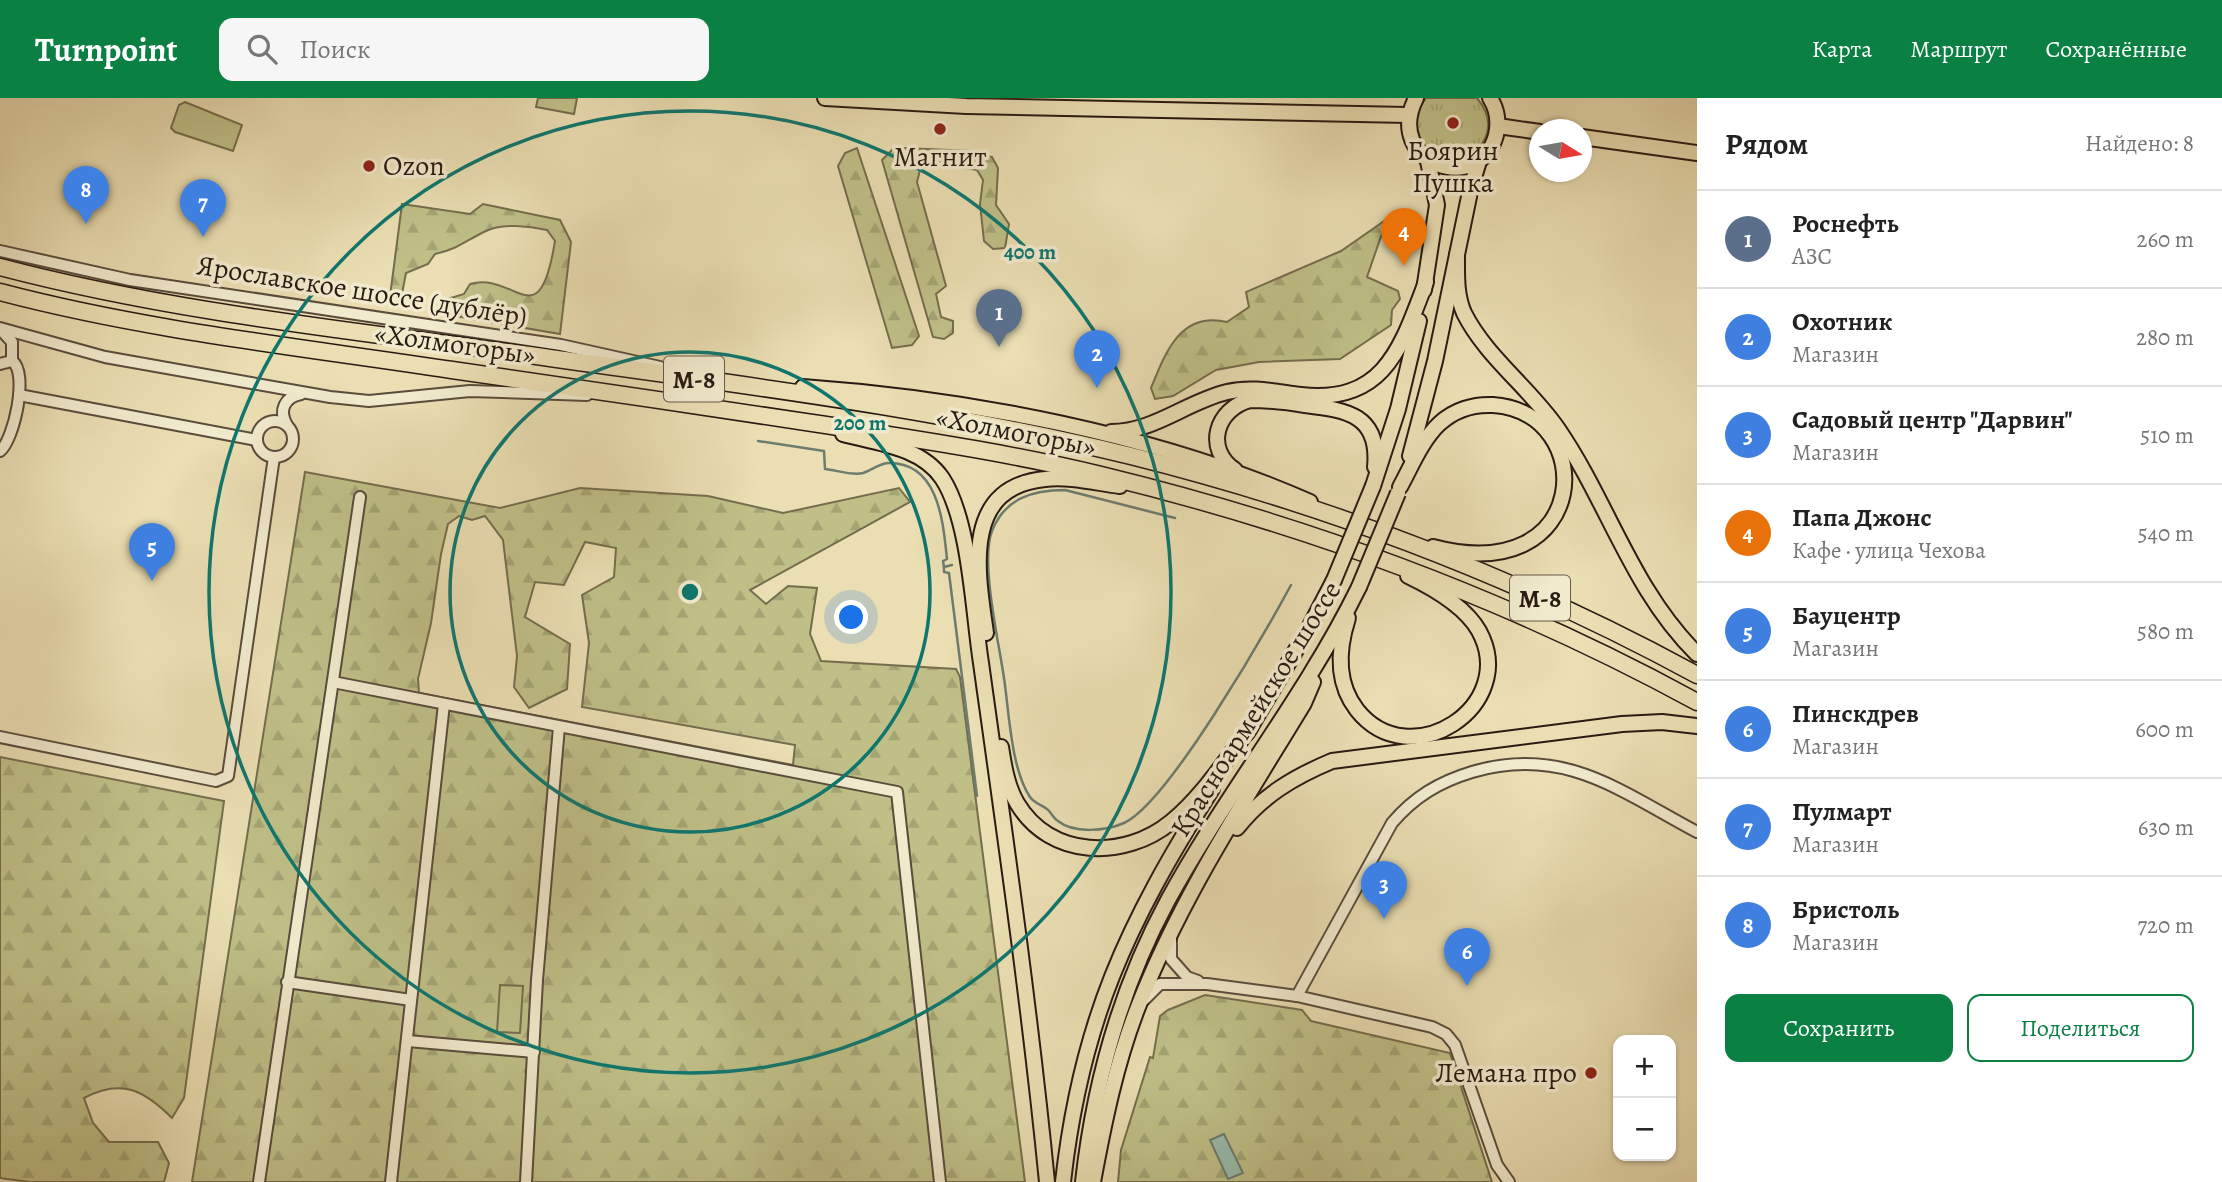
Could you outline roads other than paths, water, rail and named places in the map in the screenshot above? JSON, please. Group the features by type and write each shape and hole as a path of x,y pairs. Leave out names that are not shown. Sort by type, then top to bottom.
{"highway":[{"name":"«Холмогоры»","path":"0,267 133,296 248,316 737,384 981,424 1131,457 1374,529 1555,605 1697,675"},
{"name":"«Холмогоры»","path":"0,292 127,320 248,341 952,444 1168,492 1365,554 1522,617 1697,702"}],"main road":[{"path":"825,98 958,105 1408,115"},
{"path":"1081,430 1124,432 1139,429 1211,397 1244,389 1304,396 1352,391 1383,372 1395,359 1426,282 1437,205 1428,161 1412,141 1408,115 1416,98"},
{"path":"1490,98 1496,113 1497,126 1529,131"},
{"name":"Красноармейское шоссе","path":"1083,1182 1088,1136 1110,1041 1147,942 1204,839 1338,626 1358,590 1399,490 1419,427 1480,158 1495,138 1497,126"},
{"path":"1592,139 1697,153"},
{"path":"1428,161 1454,168 1480,158"},
{"path":"1457,255 1457,281 1464,312 1489,348 1556,425 1583,466 1638,578 1656,607 1697,654"},
{"name":"Красноармейское шоссе","path":"1063,1182 1076,1086 1107,982 1153,885 1250,728 1334,580 1373,486 1398,408 1426,282"},
{"path":"737,384 896,394 1081,430 1194,460 1251,479 1374,529 1462,554 1503,553 1519,548 1547,527 1558,509 1564,490 1564,470 1549,433 1535,420 1506,407 1479,405 1459,411 1438,425 1399,490"},
{"path":"1251,479 1224,461 1219,453 1217,432 1224,414 1233,407 1250,400 1266,400 1334,409 1361,420 1374,441 1373,486"},
{"path":"775,417 913,453 940,475 956,507 987,710 1047,1182"},
{"path":"1168,492 1044,479 1008,492 985,519 977,557 979,584 1009,785 1018,804 1042,831 1080,847 1120,848 1141,841 1172,821 1198,794 1250,728"},
{"path":"1358,590 1345,629 1340,659 1342,680 1350,700 1362,716 1392,734 1411,738 1431,736 1466,716 1478,700 1487,673 1486,645 1478,629 1447,598 1365,554"},
{"path":"1093,1182 1115,1082 1137,1009 1176,920 1304,703 1338,626"},
{"path":"1206,867 1247,815 1272,792 1301,774 1332,761 1622,724 1662,722 1697,726"}],"street":[{"name":"Ярославское шоссе (дублёр)","path":"0,251 130,280 561,345 717,382"},
{"path":"0,329 105,358 369,401 470,391 570,396 620,395"},
{"path":"0,329 12,342 13,357 22,376 10,439 0,451"},
{"path":"0,364 30,342 43,341"},
{"path":"265,386 273,390 278,399 277,412 260,429 257,440 262,452 274,457 287,453 292,446 293,436 283,418 285,404 292,396 307,393"},
{"path":"19,395 257,440"},
{"path":"270,421 287,425"},
{"path":"0,737 216,782 228,776 274,457"},
{"path":"259,1182 360,497"},
{"path":"333,682 897,792 940,1182"},
{"path":"391,1182 444,704"},
{"path":"526,1182 559,727"},
{"path":"1297,996 1392,823 1409,804 1455,777 1509,764 1562,766 1610,786 1697,832"},
{"path":"1176,920 1170,947 1171,959 1187,977 1207,984"},
{"path":"287,982 411,1000"},
{"path":"1137,1009 1160,984 1207,984 1297,996 1432,1027 1446,1034 1455,1045 1497,1166 1509,1182"},
{"path":"408,1041 534,1052"}],"waterway":[{"path":"758,441 824,451 825,469 859,474 888,463 905,465 918,472 928,483 940,512 947,559 943,561 944,567"},
{"path":"1175,518 1065,490 1053,490 1031,494 1012,504 1004,511 992,531 989,544 989,581 1015,756 1030,797 1047,809 1056,820 1073,828 1108,828 1124,823 1143,809 1189,752 1260,640 1291,585"},
{"path":"944,567 952,565"},
{"path":"944,567 944,572 949,573 977,796"}],"place":[{"name":"Боярин Пушка","path":"1453,123"},
{"name":"Магнит","path":"940,129"},
{"name":"Ozon","path":"369,166"},
{"name":"Бристоль","path":"86,224"},
{"name":"Пулмарт","path":"203,237"},
{"name":"Папа Джонс","path":"1404,266"},
{"name":"Роснефть","path":"999,347"},
{"name":"Охотник","path":"1097,388"},
{"name":"Бауцентр","path":"152,581"},
{"name":"Садовый центр \"Дарвин\"","path":"1384,919"},
{"name":"Пинскдрев","path":"1467,986"},
{"name":"Лемана про","path":"1591,1073"}]}
